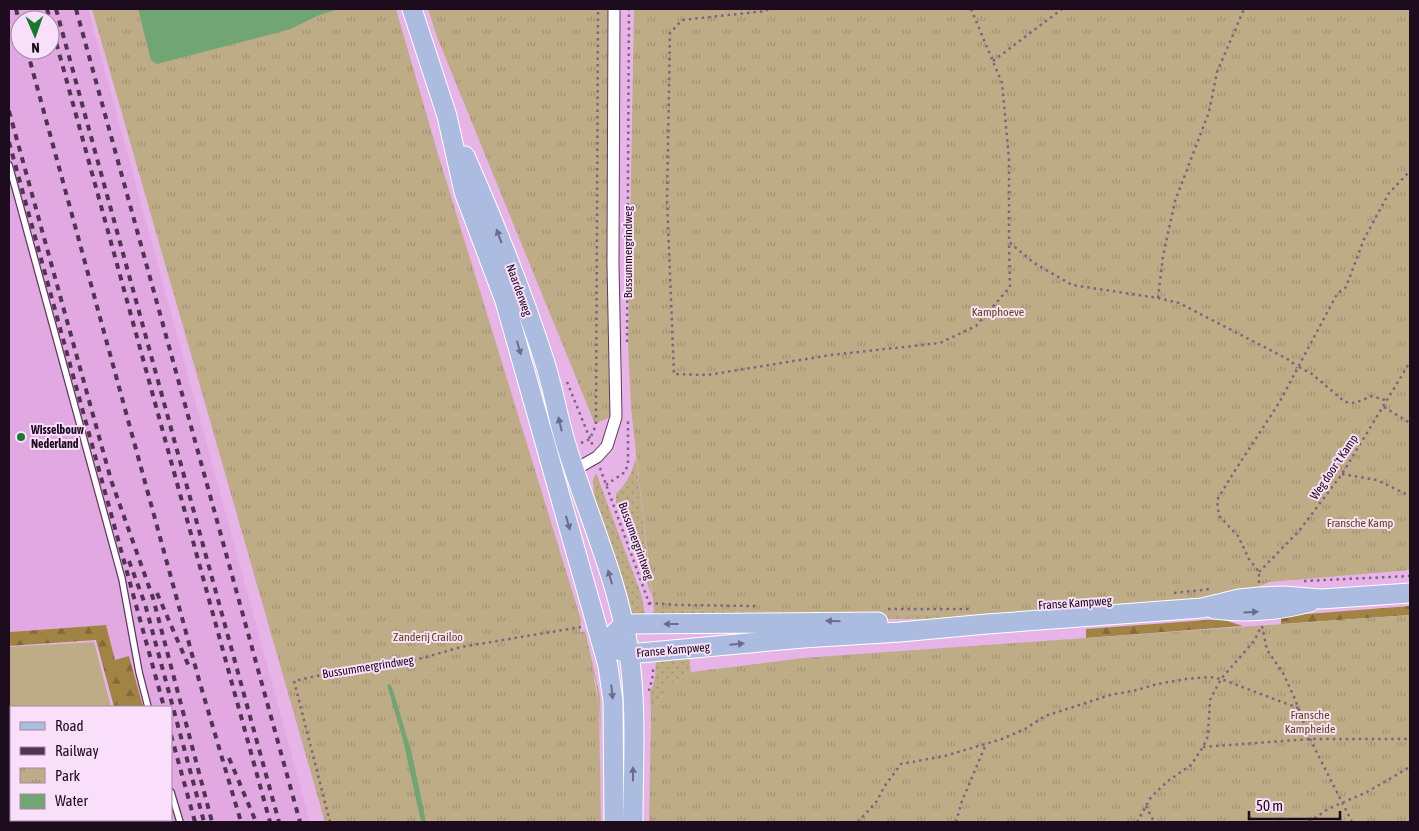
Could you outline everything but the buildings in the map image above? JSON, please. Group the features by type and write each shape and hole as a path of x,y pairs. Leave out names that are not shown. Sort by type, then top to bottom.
{"main road":[{"name":"Naarderweg","path":"412,9 447,116 464,192 505,301 554,476"},
{"name":"Naarderweg","path":"447,116 491,215 544,360 574,470"},
{"path":"574,470 605,560 624,624 629,654 634,717 633,822"},
{"path":"554,476 608,666 613,701 614,822"},
{"name":"Franse Kampweg","path":"602,644 629,654 803,638 1202,608 1239,599 1259,597 1284,596 1321,599 1410,593"},
{"name":"Franse Kampweg","path":"624,624 781,624 825,621 987,624"},
{"path":"602,644 624,624"}],"street":[{"name":"Bussummergrindweg","path":"554,476 574,470 597,457 607,446 616,417 613,264 614,9"}],"lane":[{"path":"9,165 122,579 139,672 148,706"},
{"path":"172,795 180,822"}],"path":[{"path":"590,438 596,425 597,399 598,9"},
{"name":"Bussummergrindweg","path":"627,351 629,9"},
{"path":"768,9 766,11 682,20 670,33 667,199 674,374 707,374 830,355 940,343 976,326 1010,287 1009,160 1002,83 971,9"},
{"path":"993,61 1062,9"},
{"path":"1158,298 1163,256 1175,201 1209,112 1217,72 1244,9"},
{"path":"1250,584 1259,583 1259,572 1238,536 1219,516 1218,500 1279,403 1337,294 1346,287 1364,239 1389,193 1410,171"},
{"path":"1009,242 1034,263 1072,285 1180,303 1291,361 1298,368 1312,374 1345,402 1355,403 1372,396 1388,401"},
{"name":"Weg door 't Kamp","path":"1259,572 1299,531 1342,474 1410,362"},
{"path":"1384,407 1395,415 1407,419 1410,423"},
{"name":"Bussumergrintweg","path":"628,416 628,464 625,472 606,485 649,603 679,606 757,606"},
{"path":"1342,474 1377,480 1410,496"},
{"path":"1299,581 1410,576"},
{"path":"1167,594 1213,589"},
{"path":"885,610 974,609"},
{"name":"Bussummergrindweg","path":"330,822 294,681 367,665 423,658 461,647 597,625"},
{"path":"1137,822 1152,797 1168,780 1191,765 1203,747 1208,736 1210,700 1221,679 1254,641 1262,626 1267,650 1283,673 1310,739 1352,822"},
{"path":"858,822 877,802 884,787 901,764 946,756 986,744 1025,729 1044,716 1110,695 1157,684 1210,677 1221,679 1298,708"},
{"path":"1203,747 1310,739 1410,739"},
{"path":"956,822 962,801 986,744"},
{"path":"1310,822 1328,809 1367,792 1410,768"},
{"path":"1146,806 1154,822"}],"shaded area":[{"path":"9,9 88,9 310,822 174,822 172,815 172,706 143,706 130,656 115,660 106,625 10,632"}],"green space":[{"name":"Zanderij Crailoo","path":"92,9 396,9 438,154 581,620 580,634 591,664 599,705 601,822 325,822"},
{"path":"428,9 609,9 610,417 595,424 437,37"},
{"name":"Kamphoeve","path":"634,9 1410,9 1410,570 1269,582 1251,590 1194,599 1012,616 654,610 631,409 628,345"},
{"path":"636,457 652,596 616,503 616,494 629,477"},
{"path":"596,473 641,594 646,619 638,617 628,610 594,498 593,479"},
{"path":"1410,606 1410,615 1281,624 1281,616"},
{"path":"654,610 1012,616 953,619 705,619 652,616"},
{"name":"Fransche Kampheide","path":"1410,615 1410,822 649,822 651,714 668,686 691,672 803,658"},
{"path":"1221,619 1243,626 1086,638 1086,629"},
{"path":"106,625 115,660 129,656 143,706 114,706 96,640 9,646 9,629 10,632"},
{"path":"585,631 600,696 601,736 596,683 580,633"},
{"path":"94,642 111,706 10,706 10,821 142,822 9,822 9,647"},
{"path":"683,655 689,656 691,672 668,686 651,714 650,694 655,678 656,662"}],"water":[{"path":"138,9 338,9 317,16 291,29 157,64 151,60"},
{"path":"390,684 412,754 426,822 421,822 403,740 387,685"}],"railway":[{"path":"56,9 279,822"},
{"path":"76,9 300,822"},
{"path":"60,56 270,822"},
{"path":"30,60 199,680 241,822"},
{"path":"9,111 111,480 153,598 212,822"},
{"path":"9,142 164,706"},
{"path":"129,561 145,604 204,822"},
{"path":"157,593 190,669"},
{"path":"172,739 195,822"},
{"path":"229,758 256,822"}],"place":[{"name":"Wisselbouw Nederland","path":"21,437"}],"park label":[{"name":"Fransche Kamp","path":"1360,523"}]}
